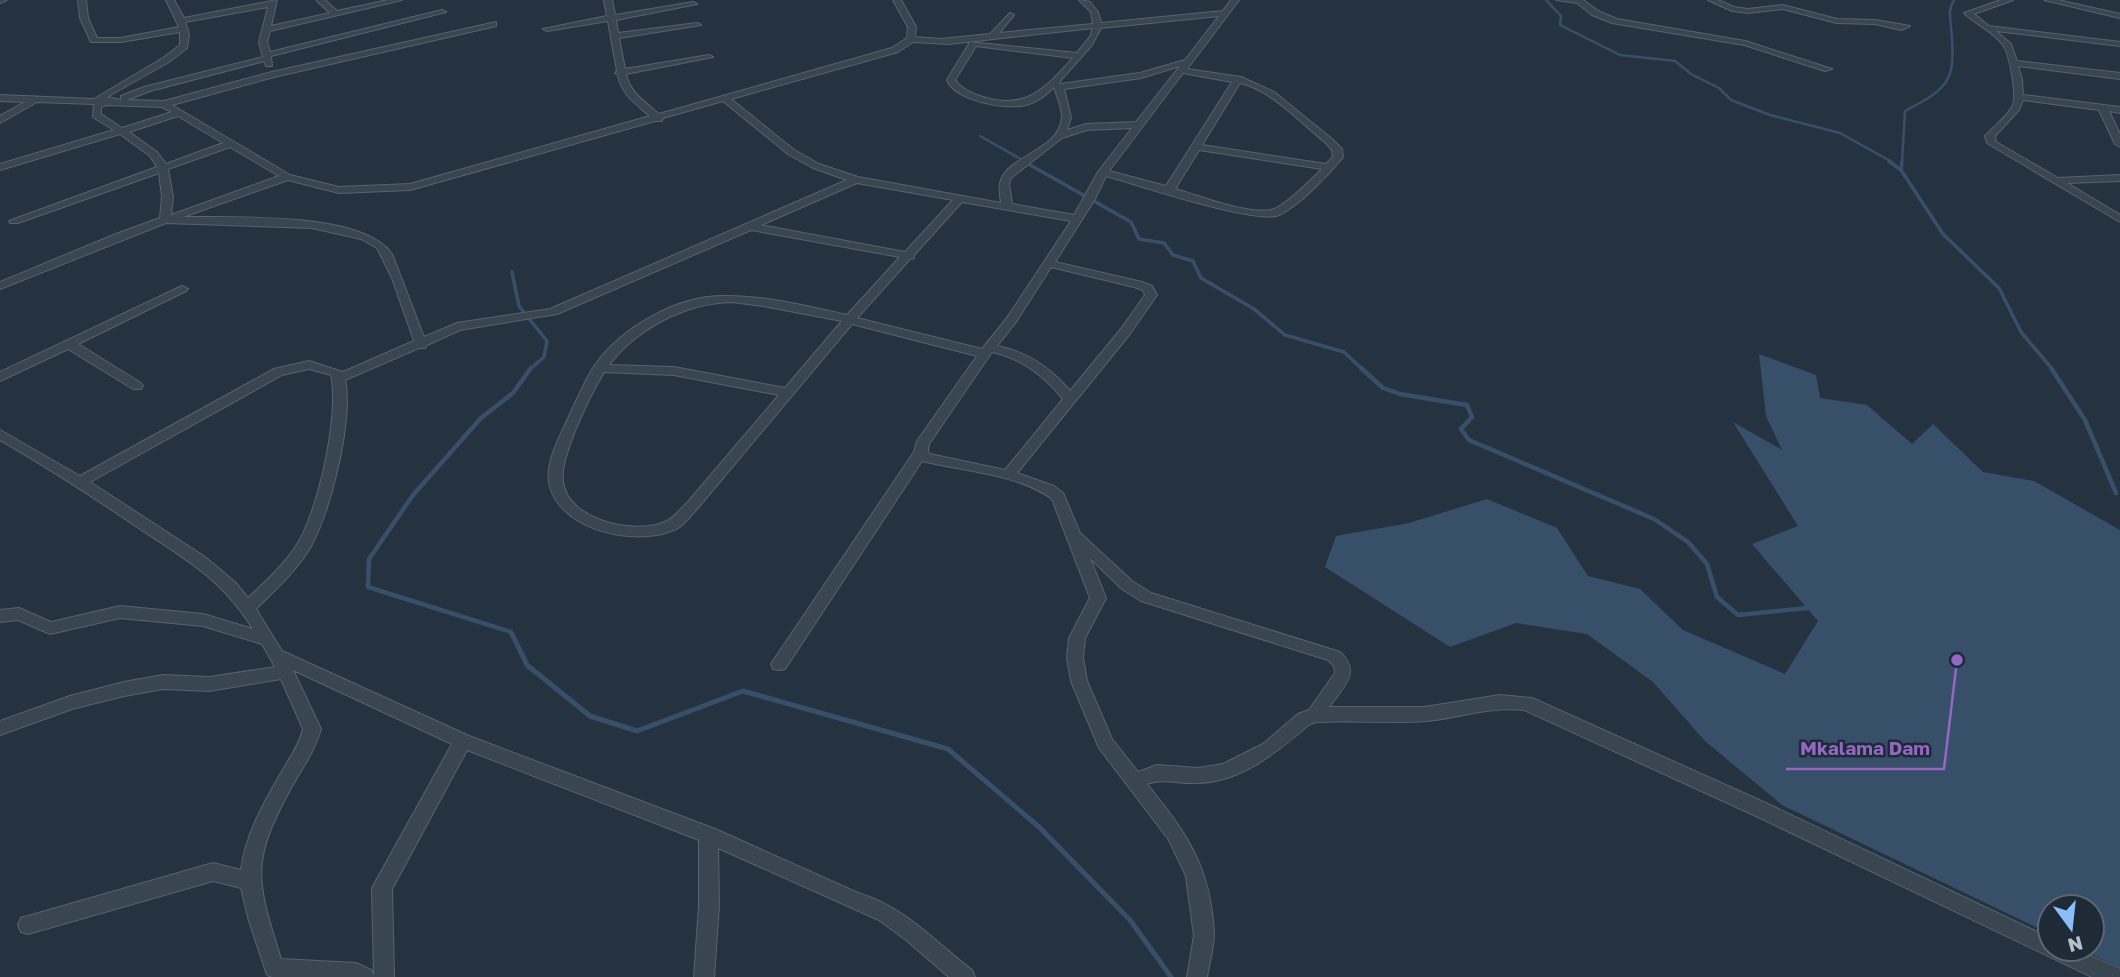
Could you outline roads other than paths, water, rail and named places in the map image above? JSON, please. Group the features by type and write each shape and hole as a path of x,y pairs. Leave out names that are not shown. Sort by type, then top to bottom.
{"street":[{"path":"82,0 84,18 94,40 121,40 272,2 264,43 272,75"},
{"path":"164,220 169,195 165,168 139,142 96,115 97,106 102,100 180,51 186,40 170,0"},
{"path":"320,0 337,14"},
{"path":"267,29 398,0"},
{"path":"608,0 619,73 630,94 659,119"},
{"path":"897,0 912,27 911,39"},
{"path":"973,44 951,80 959,90 1017,104 1036,99 1056,84 1089,45 1098,25 1093,7 1083,0"},
{"path":"779,664 921,452 922,444 1012,320 1077,219 1103,172 1138,125 1154,109 1183,66 1235,0"},
{"path":"1560,0 1578,0 1595,13 1615,21 1745,43 1828,69"},
{"path":"1712,0 1732,9 1748,11 1783,7 1837,21 1906,26"},
{"path":"2009,0 1968,13 2007,44 2011,52 2011,63 2016,70 2019,97 2009,118 1990,136 1992,143 2120,219"},
{"path":"2048,0 2120,16"},
{"path":"547,29 693,4"},
{"path":"119,100 147,89 267,56 442,12"},
{"path":"942,41 1098,25 1156,22 1224,13"},
{"path":"985,45 1010,15"},
{"path":"0,98 119,100 164,104 272,75 493,24"},
{"path":"615,36 697,25"},
{"path":"1986,28 2120,44"},
{"path":"164,104 287,177 339,190 410,187 726,100 885,53 911,39 1079,56"},
{"path":"619,73 709,57"},
{"path":"2011,63 2120,76"},
{"path":"1056,84 1141,75 1183,66 1238,79 1271,94 1329,141 1337,149 1338,157 1294,201 1275,213 1243,211 1103,172"},
{"path":"1168,190 1238,79"},
{"path":"1056,84 1068,117 1061,135"},
{"path":"2019,97 2120,110"},
{"path":"0,120 37,99"},
{"path":"726,100 791,152 816,166 856,180 1077,219"},
{"path":"2102,107 2120,145"},
{"path":"0,167 179,113"},
{"path":"1007,206 1004,184 1007,177 1061,135 1086,127 1138,125"},
{"path":"13,221 233,144"},
{"path":"1198,146 1329,167"},
{"path":"0,286 164,220 287,177"},
{"path":"2056,181 2120,178"},
{"path":"340,378 421,345 457,327 553,312 856,180"},
{"path":"960,198 850,319 789,394 673,524 641,532 614,529 578,517 562,504 555,483 561,453 599,368 623,340 646,323 688,305 719,299 755,300 850,319 987,351 1014,352 1038,364 1069,398"},
{"path":"164,220 328,226 359,232 371,238 386,253 421,345"},
{"path":"752,227 910,256"},
{"path":"1007,476 1149,301 1151,291 1138,284 1047,263"},
{"path":"0,377 182,289"},
{"path":"69,344 137,386"},
{"path":"82,481 278,372 309,365 328,369 340,378 343,384 338,437 304,548 247,609"},
{"path":"599,368 674,372 789,394"},
{"path":"0,434 82,481 204,562 232,588 247,609 284,672 312,729 310,739 280,792 258,842 250,872 274,968 356,973 364,977"},
{"path":"921,452 926,458 1007,476 1053,490 1075,536 1098,598 1077,638 1074,657 1079,681 1105,743 1176,834 1196,876 1204,936 1197,977"},
{"path":"1075,536 1127,585 1146,597 1334,656 1342,664 1343,674 1315,715"},
{"path":"0,616 19,614 50,628 120,612 203,620 269,646 463,741 708,835 892,914 943,961 965,977"},
{"path":"0,728 70,703 124,689 163,682 209,684 284,672"},
{"path":"1135,780 1157,773 1198,776 1226,771 1269,749 1304,719 1315,715 1402,716 1428,714 1496,701 1525,703 1762,810 2036,941"},
{"path":"384,977 382,888 463,741"},
{"path":"704,977 709,906 708,835"},
{"path":"28,925 213,872 251,881"},
{"path":"2084,963 2114,977"}],"water":[{"path":"1759,354 1816,375 1820,398 1867,405 1912,444 1933,424 1983,472 2034,481 2120,530 2120,968 2106,961 2106,893 2036,893 2036,927 1782,805 1705,741 1653,682 1587,634 1516,623 1450,647 1325,567 1336,536 1409,523 1487,499 1557,528 1588,576 1640,589 1683,630 1785,674 1818,621 1752,544 1798,526 1733,422 1782,450 1766,416"}],"waterway":[{"path":"1546,0 1561,16 1560,25 1620,55 1675,61 1691,74 1719,88 1731,100 1770,115 1840,133 1892,162"},
{"path":"1902,162 1905,111 1941,88 1951,71 1950,13 1954,0"},
{"path":"980,136 1026,162"},
{"path":"1023,161 1131,222 1139,239 1164,243 1173,255 1193,261 1201,278 1254,309 1285,335 1344,352 1363,370"},
{"path":"1889,161 1901,170"},
{"path":"1901,170 1902,161"},
{"path":"1901,170 1943,234 1999,288 2021,332 2053,370"},
{"path":"512,272 519,306 547,341 544,357 530,369"},
{"path":"1361,368 1383,388 1400,394 1467,405 1472,417 1461,429 1469,440 1654,519 1688,542 1707,564 1717,597 1738,615 1807,608"},
{"path":"2051,368 2085,420 2116,493"},
{"path":"512,634 368,587 369,559 413,495 481,418 513,393 530,369"},
{"path":"512,634 527,665 590,716 637,731 743,691 948,749 1039,827 1130,920 1171,977"}],"place":[{"name":"Mkalama Dam","path":"1957,660"}]}
